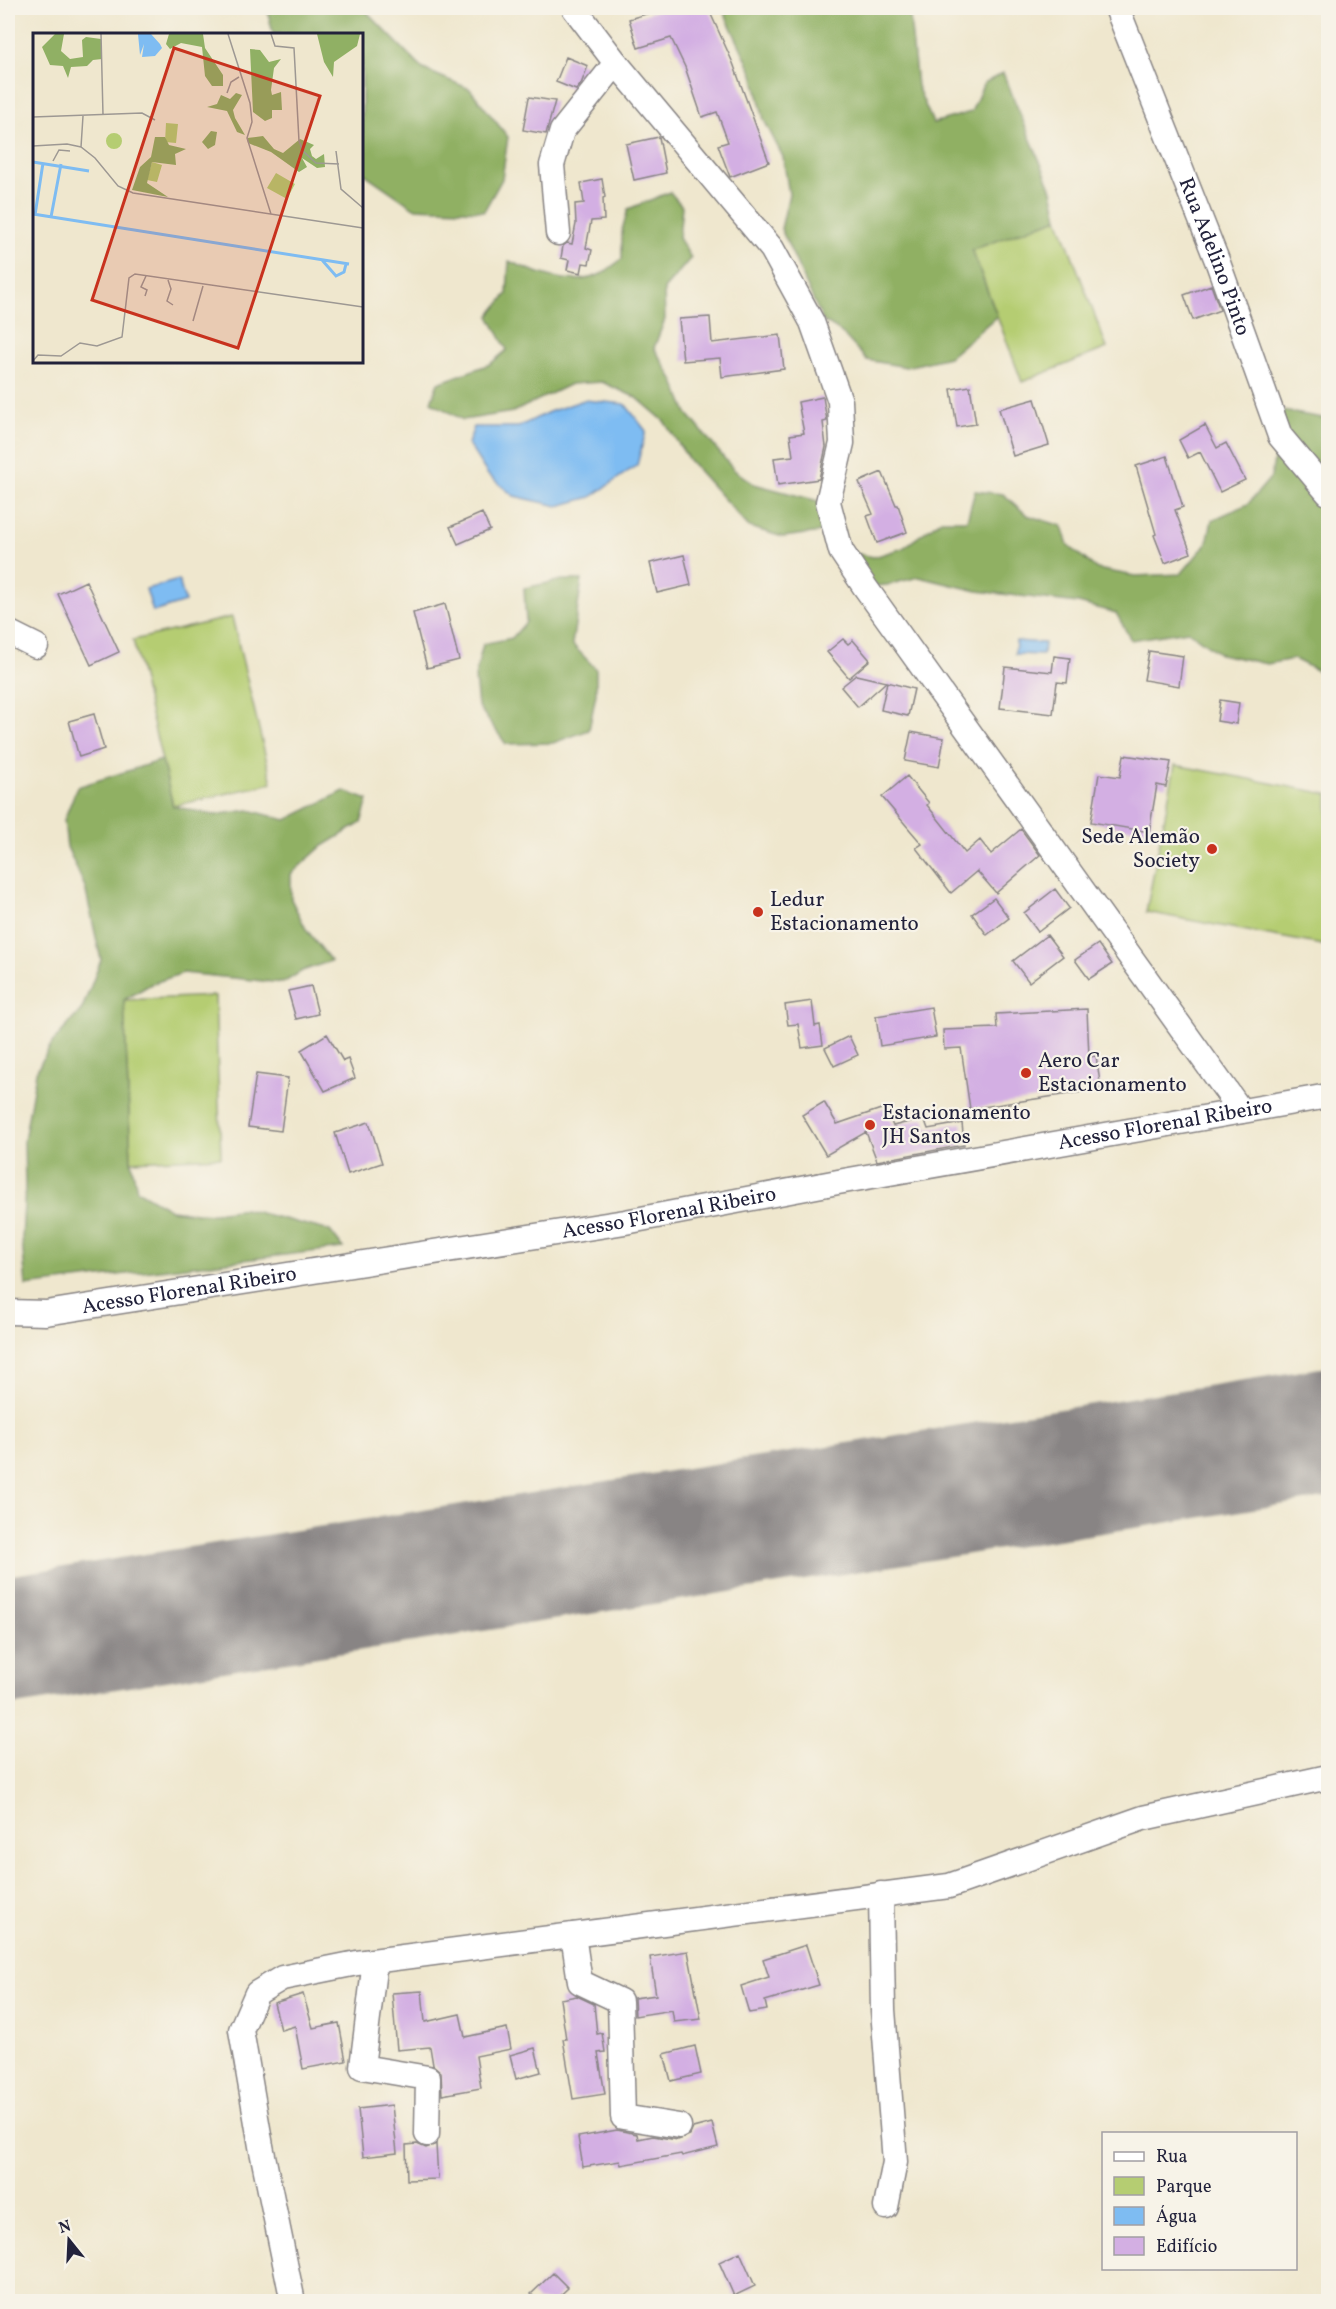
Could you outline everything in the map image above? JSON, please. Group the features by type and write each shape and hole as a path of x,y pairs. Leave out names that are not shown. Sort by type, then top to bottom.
{"street":[{"path":"574,8 616,63 772,249 812,322 840,401 842,442 828,502 842,551 1241,1111"},
{"name":"Rua Adelino Pinto","path":"1117,8 1218,263 1280,436 1329,493"},
{"path":"558,233 552,165 562,131 616,63"},
{"path":"8,632 36,645"},
{"name":"Acesso Florenal Ribeiro","path":"8,1312 46,1312 624,1222 1329,1096"},
{"path":"293,2301 261,2146 241,2030 257,1993 282,1978 375,1961 949,1886 1143,1818 1329,1777"},
{"path":"881,1894 883,2010 895,2162 886,2207"},
{"path":"573,1935 580,1982 620,2001 623,2117 679,2126"},
{"path":"375,1961 362,2067 428,2078 428,2134"}],"green space":[{"path":"267,8 363,8 423,69 470,89 508,137 502,179 484,211 414,208 363,173 363,33 273,33"},
{"path":"722,8 909,8 917,86 933,123 971,112 984,83 1003,73 1052,190 1058,218 972,250 997,316 949,357 906,367 867,360 841,332 823,321 781,229 789,194 783,157 764,120 753,74"},
{"path":"670,192 682,206 679,238 691,258 664,289 665,319 654,348 673,379 687,413 733,469 754,484 818,501 830,520 821,532 783,537 749,527 689,460 664,421 637,398 602,382 571,384 513,412 463,420 431,402 438,383 490,364 507,350 489,316 507,294 509,261 555,278 580,280 592,278 622,259 622,230 628,209"},
{"path":"1058,218 1107,348 1022,382 972,250"},
{"path":"1283,411 1328,419 1328,676 1294,659 1267,664 1220,654 1188,631 1131,640 1116,613 1078,603 977,591 919,577 887,585 865,587 842,551 874,557 903,548 941,520 967,520 975,491 1003,494 1027,515 1062,526 1068,545 1097,569 1135,576 1181,574 1207,543 1212,520 1248,504 1271,477"},
{"path":"562,580 582,580 572,644 596,669 596,694 589,730 553,743 506,744 478,706 475,677 483,644 512,638 526,622 524,588"},
{"path":"232,617 272,783 173,806 133,640"},
{"path":"162,760 173,806 214,815 249,810 286,820 344,791 368,800 361,823 320,848 291,874 291,899 306,929 331,961 302,971 283,983 183,973 151,984 124,1000 131,1161 137,1190 171,1210 206,1214 245,1209 330,1231 343,1248 26,1286 22,1239 25,1186 24,1141 36,1072 52,1043 82,1009 101,960 85,887 67,847 64,820 77,787"},
{"name":"Sede Alemão Society","path":"1175,765 1328,794 1328,946 1146,912"},
{"path":"215,996 221,1157 131,1161 124,1000"}],"water":[{"path":"584,400 625,404 646,431 637,465 591,497 558,506 514,496 488,475 468,444 474,427 518,427 549,412"},
{"path":"179,580 185,602 153,612 146,589"},
{"path":"1016,641 1044,643 1043,655 1015,654"}],"building":[{"path":"666,8 708,8 733,63 769,162 730,177 718,145 728,142 717,112 702,117 685,67 671,38 638,48 629,19"},
{"path":"566,57 588,66 576,90 556,82"},
{"path":"529,97 555,101 546,134 523,130"},
{"path":"659,137 666,173 634,180 626,144"},
{"path":"602,179 605,197 603,198 604,220 591,221 586,248 592,250 589,264 583,263 581,273 567,270 569,260 561,258 563,246 567,243 572,244 576,224 575,204 584,203 581,183"},
{"path":"1211,285 1220,310 1193,320 1184,295"},
{"path":"710,317 712,343 780,335 784,369 722,377 720,358 683,361 679,319"},
{"path":"970,386 976,424 957,427 951,389"},
{"path":"823,397 827,421 823,422 826,447 819,479 778,485 774,458 793,456 790,435 804,433 798,402"},
{"path":"1035,399 1049,445 1013,456 999,409"},
{"path":"1205,425 1217,448 1226,443 1245,480 1220,492 1200,452 1188,458 1179,440"},
{"path":"1167,456 1183,507 1175,510 1191,553 1165,563 1154,535 1156,534 1136,466"},
{"path":"882,472 898,505 907,532 877,543 867,516 873,514 859,482"},
{"path":"482,513 490,530 458,544 450,527"},
{"path":"684,555 691,585 657,593 650,563"},
{"path":"86,581 119,652 91,665 58,594"},
{"path":"445,604 459,660 427,668 413,613"},
{"path":"843,639 848,644 853,640 870,660 849,678 827,652"},
{"path":"1149,651 1183,656 1179,686 1144,680"},
{"path":"1054,656 1070,658 1067,683 1057,682 1053,714 1000,708 1005,667 1052,672"},
{"path":"856,675 886,682 858,707 841,687"},
{"path":"887,682 914,689 908,716 881,710"},
{"path":"1220,700 1239,703 1236,724 1217,721"},
{"path":"94,714 104,749 79,757 69,721"},
{"path":"911,732 944,738 939,767 905,761"},
{"path":"1124,755 1171,762 1166,787 1157,785 1149,832 1091,822 1099,774 1120,777"},
{"path":"907,776 965,853 980,840 991,854 1021,829 1040,855 996,893 977,871 951,893 916,848 922,844 882,797"},
{"path":"1055,889 1069,908 1038,932 1024,913"},
{"path":"994,898 1009,918 987,935 972,914"},
{"path":"1047,935 1063,956 1029,982 1013,961"},
{"path":"1098,944 1112,964 1089,979 1075,960"},
{"path":"311,986 318,1014 296,1019 288,991"},
{"path":"812,1001 815,1026 820,1025 823,1045 802,1048 798,1024 788,1025 785,1005"},
{"path":"931,1007 936,1037 880,1046 876,1016"},
{"path":"1087,1009 1089,1057 1096,1056 1101,1089 970,1109 961,1048 944,1049 943,1030 997,1028 996,1014"},
{"path":"327,1034 343,1061 348,1059 355,1078 325,1091 301,1050"},
{"path":"849,1036 858,1055 834,1066 825,1048"},
{"path":"256,1074 288,1078 281,1131 248,1127"},
{"path":"824,1102 837,1124 884,1108 893,1126 924,1118 928,1129 962,1123 964,1145 877,1161 866,1132 826,1155 802,1115"},
{"path":"369,1122 382,1163 348,1174 335,1133"},
{"path":"806,1945 819,1985 765,2001 767,2010 749,2013 741,1986 769,1977 763,1959"},
{"path":"688,1951 701,2019 674,2022 672,2010 635,2016 634,1998 656,1995 650,1957"},
{"path":"422,1991 425,2022 460,2014 465,2037 507,2028 511,2049 476,2056 481,2088 442,2095 441,2072 433,2065 430,2047 397,2050 392,1993"},
{"path":"303,1994 313,2028 339,2023 346,2061 303,2069 295,2026 281,2030 274,2003"},
{"path":"577,1996 594,2004 597,2034 602,2033 605,2052 598,2053 605,2094 573,2099 563,2039 566,2039 560,1999"},
{"path":"695,2046 701,2074 671,2081 664,2054"},
{"path":"535,2048 541,2072 516,2079 510,2055"},
{"path":"392,2105 397,2153 363,2157 358,2109"},
{"path":"712,2123 718,2147 682,2156 681,2154 621,2165 620,2161 583,2167 578,2137 617,2130 637,2134 638,2139 653,2136 677,2140 690,2135 693,2128"},
{"path":"417,2144 426,2148 436,2144 438,2179 407,2180 406,2145"},
{"path":"740,2252 755,2286 734,2296 719,2262"},
{"path":"553,2273 568,2288 554,2301 538,2301 531,2294"}],"runway":[{"path":"8,1641 1328,1432"}],"place":[{"name":"Sede Alemão Society","path":"1212,849"},
{"name":"Ledur Estacionamento","path":"758,912"},
{"name":"Aero Car Estacionamento","path":"1026,1073"},
{"name":"Estacionamento JH Santos","path":"870,1125"}]}
